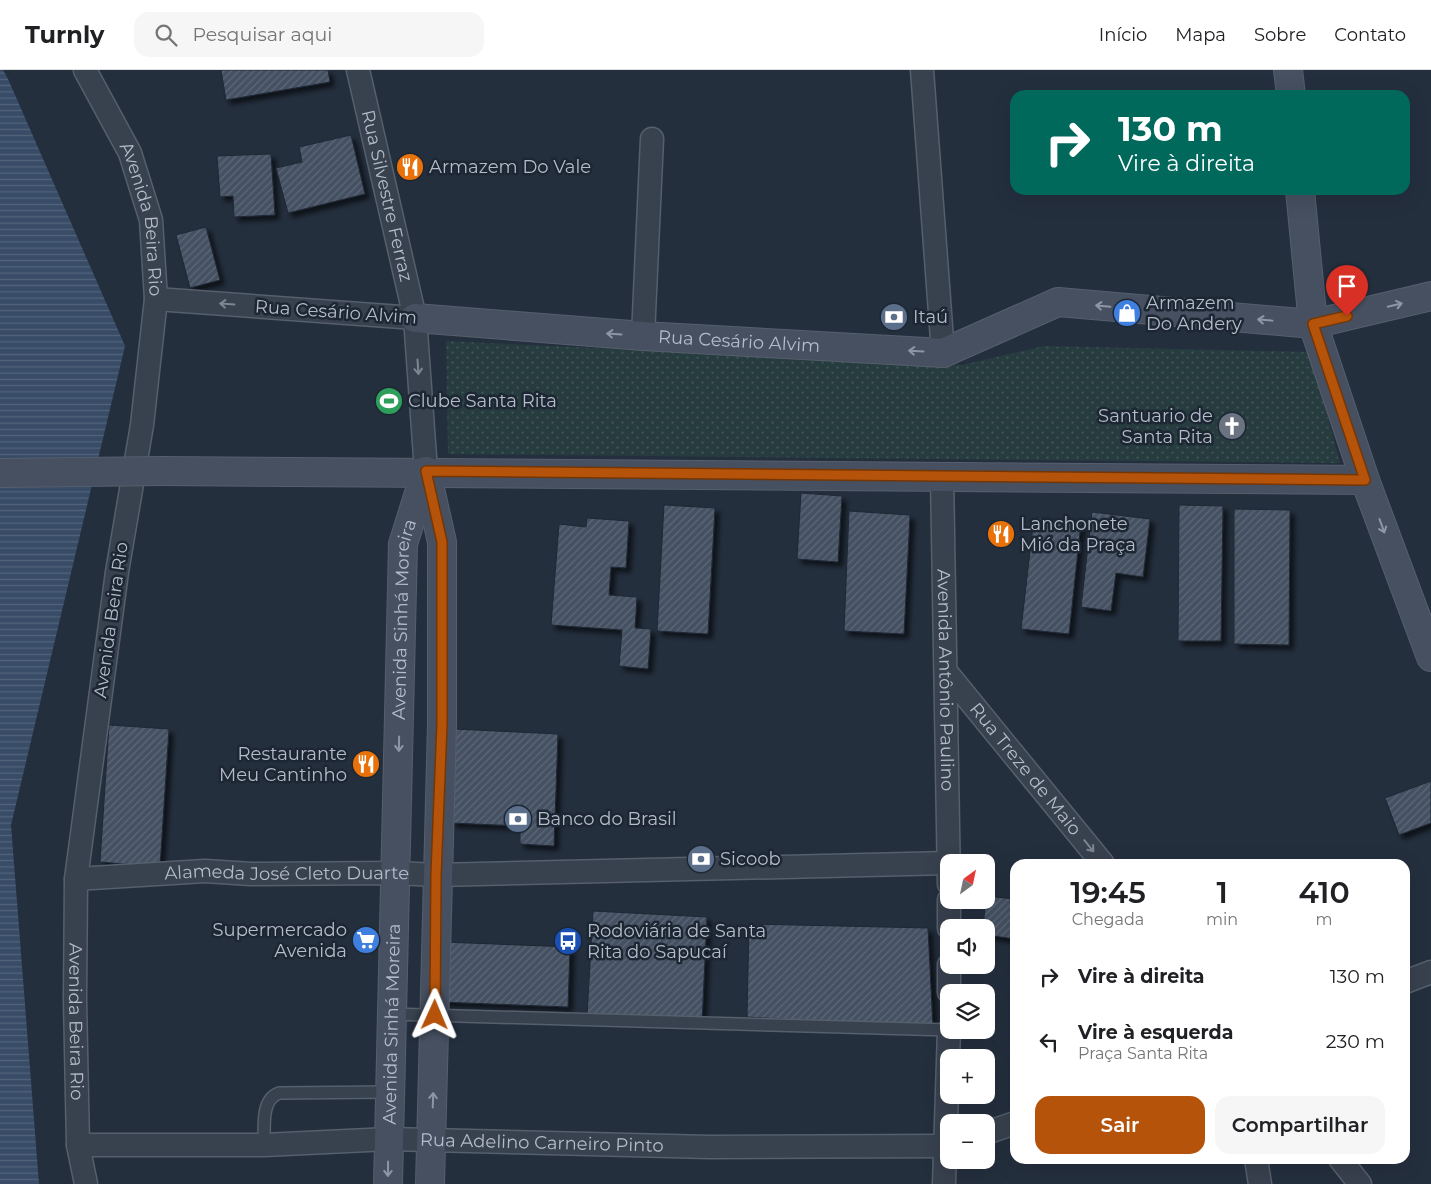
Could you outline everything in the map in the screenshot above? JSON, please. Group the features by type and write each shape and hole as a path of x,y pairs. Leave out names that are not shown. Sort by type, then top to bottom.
{"main road":[{"path":"1288,70 1290,90"},
{"path":"1300,195 1313,324 1365,480 1431,657"},
{"name":"Rua Cesário Alvim","path":"415,318 643,336 943,352 1058,302 1313,324 1431,296"},
{"path":"0,473 426,471 1365,480"},
{"name":"Avenida Sinhá Moreira","path":"388,1184 402,544 426,471"},
{"name":"Avenida Sinhá Moreira","path":"426,471 442,542 442,724 436,875 435,1015 430,1184"}],"street":[{"name":"Avenida Beira Rio","path":"85,70 133,161 151,220 156,299 142,425 117,572 76,879 75,1000 78,1145 86,1184"},
{"name":"Rua Silvestre Ferraz","path":"358,70 415,318 426,471"},
{"path":"922,70 943,352"},
{"path":"643,336 652,139"},
{"name":"Rua Cesário Alvim","path":"156,299 415,318"},
{"name":"Avenida Antônio Paulino","path":"942,476 949,854"},
{"name":"Rua Treze de Maio","path":"947,673 1099,859"},
{"name":"Alameda José Cleto Duarte","path":"76,879 205,871 251,874 396,873 436,875 940,863"},
{"path":"1410,980 1431,972"},
{"path":"948,1114 949,1039"},
{"path":"995,1130 1010,1125"},
{"name":"Rua Adelino Carneiro Pinto","path":"78,1145 264,1145 389,1139 710,1147 940,1146"},
{"path":"1257,1164 1260,1184"},
{"path":"1344,1164 1360,1184"},
{"path":"944,1184 945,1169"}],"lane":[{"path":"391,1014 940,1030"},
{"path":"264,1145 268,1101 279,1093 391,1092"}],"green space":[{"path":"446,341 962,365 1044,346 1310,352 1340,463 448,454"}],"water":[{"path":"0,70 3,70 8,79 125,346 11,825 39,1184 0,1184"}],"building":[{"path":"221,70 328,70 330,82 226,100"},
{"path":"351,135 365,194 288,213 276,168 302,162 299,147"},
{"path":"271,154 275,215 234,217 233,196 220,197 217,156"},
{"path":"206,227 220,280 190,288 176,235"},
{"path":"801,493 842,496 838,562 797,559"},
{"path":"664,505 715,508 708,634 657,631"},
{"path":"1179,505 1223,506 1221,641 1178,641"},
{"path":"1234,509 1290,510 1289,645 1234,644"},
{"path":"849,511 910,515 904,634 844,631"},
{"path":"1092,512 1150,519 1143,577 1116,573 1111,611 1081,607"},
{"path":"1034,517 1081,523 1069,634 1021,629"},
{"path":"587,518 629,521 626,568 611,567 609,595 637,597 635,628 651,629 648,669 619,666 622,630 551,625 559,524 586,527"},
{"path":"109,725 169,729 160,867 100,862"},
{"path":"454,729 558,734 554,846 520,844 520,826 451,823"},
{"path":"1431,781 1431,823 1399,835 1385,798"},
{"path":"995,897 1010,898 1010,938 995,936 995,919 984,919 985,909 995,909"},
{"path":"593,911 707,917 702,1023 587,1016"},
{"path":"749,924 928,928 933,1028 747,1017"},
{"path":"443,942 570,947 568,1007 441,1002"}],"place":[{"name":"Armazem Do Vale","path":"410,167"},
{"name":"Armazem Do Andery","path":"1127,313"},
{"name":"Itaú","path":"894,317"},
{"name":"Clube Santa Rita","path":"389,401"},
{"name":"Santuario de Santa Rita","path":"1232,426"},
{"name":"Lanchonete Mió da Praça","path":"1001,534"},
{"name":"Restaurante Meu Cantinho","path":"366,764"},
{"name":"Banco do Brasil","path":"518,819"},
{"name":"Sicoob","path":"701,859"},
{"name":"Supermercado Avenida","path":"366,940"},
{"name":"Rodoviária de Santa Rita do Sapucaí","path":"568,941"}],"route":[{"path":"435,1015 436,875 442,724 442,542 426,471 1365,480 1313,324 1347,316"}]}
